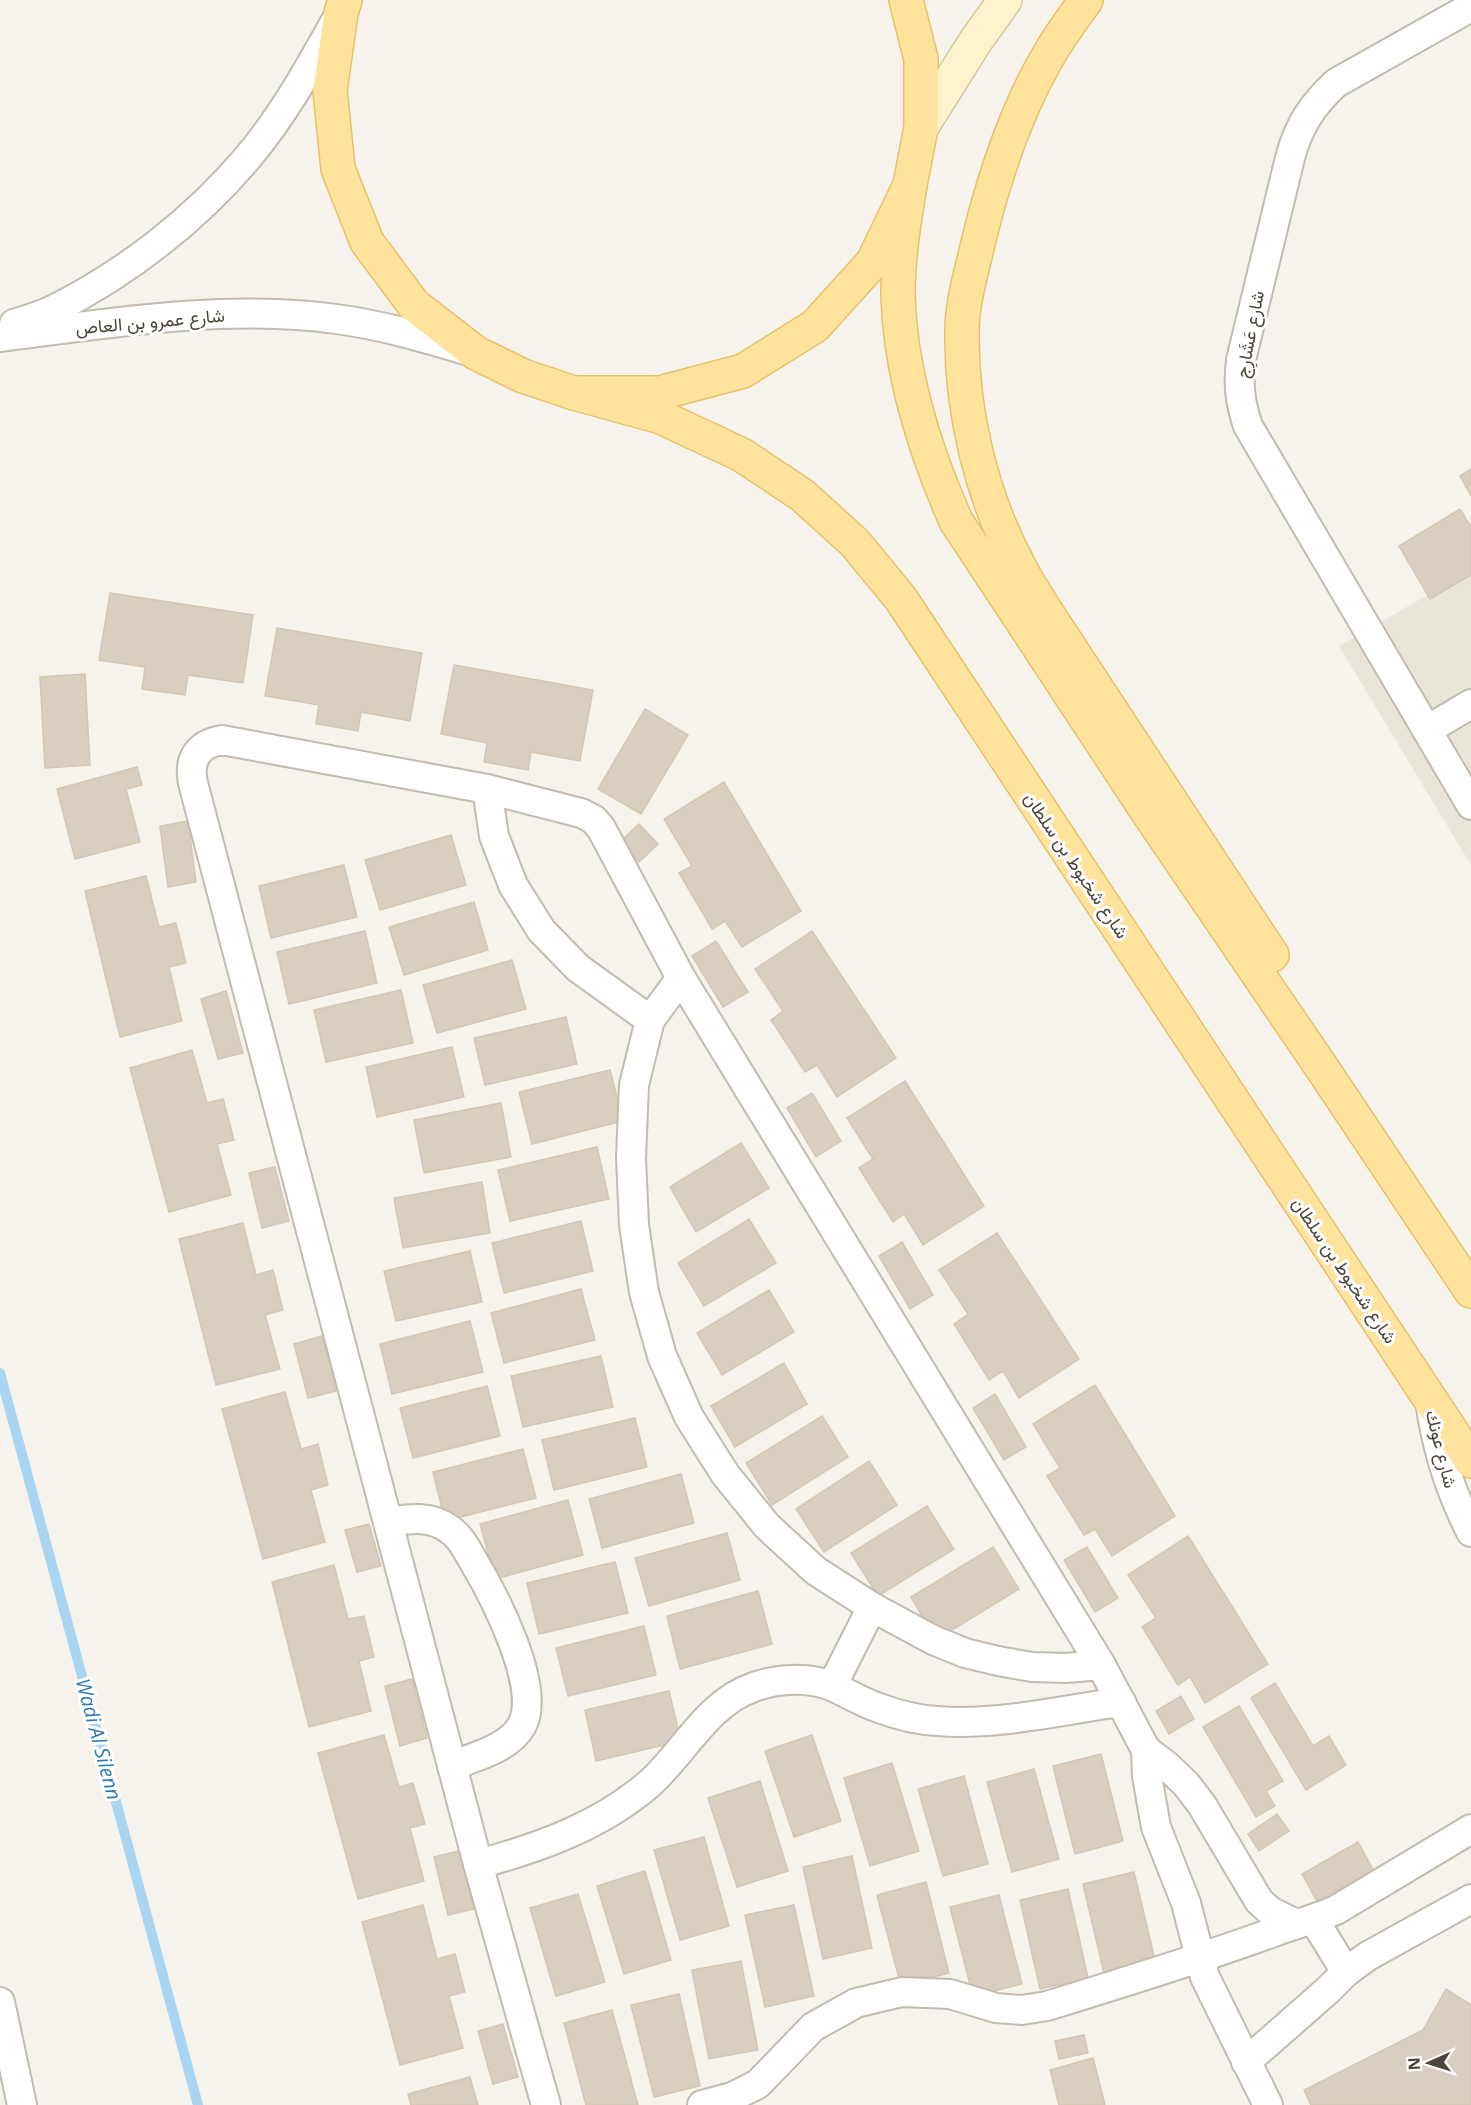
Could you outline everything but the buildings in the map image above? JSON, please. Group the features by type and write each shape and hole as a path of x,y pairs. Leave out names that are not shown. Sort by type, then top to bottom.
{"main road":[{"path":"906,0 921,59 921,128 901,239 898,295 903,350 919,419 937,479 956,521 1149,814 1471,1291"},
{"path":"921,128 975,42 1005,0"},
{"path":"1086,0 1050,53 1019,112 999,167 981,230 963,307 962,333 966,394 975,445 999,524 1017,564 1273,957 1293,993 1324,1071"},
{"name":"شارع شخبوط بن سلطان","path":"343,6 330,90 338,169 367,242 414,305 476,353 523,376 661,417 742,455 802,495 855,543 901,599 1471,1461"},
{"path":"574,393 660,393 732,374 742,371 815,326 873,262 910,185"}],"street":[{"name":"شارع عمرو بن العاص","path":"0,329 51,311 124,269 191,216 249,155 299,87 343,6"},
{"name":"شارع عَشَارِج","path":"1471,7 1336,82 1319,98 1306,116 1296,137 1290,158 1238,377 1239,394 1248,426 1471,805"},
{"name":"شارع عمرو بن العاص","path":"0,338 193,314 265,314 336,319 407,333 476,353"},
{"path":"1427,730 1471,704"},
{"path":"546,2105 478,1864 190,771 193,759 200,749 210,742 222,740 487,789 581,813 597,824 608,839 681,978 1101,1665 1146,1750 1186,1784 1202,1805 1259,1901 1270,1911 1305,1922 1346,1972"},
{"path":"487,789 494,836 513,885 541,930 578,968 650,1020"},
{"path":"681,978 650,1020 634,1085 631,1158 634,1225 644,1292 662,1356 689,1417 725,1474 767,1526 816,1571 872,1607 933,1640 965,1653 998,1661 1044,1667 1101,1665"},
{"name":"شارع عونك","path":"1430,1397 1435,1434 1444,1470 1457,1506 1471,1532"},
{"path":"388,1522 415,1518 439,1522 461,1541 485,1581 510,1633 521,1669 526,1710 522,1724 514,1736 498,1747 452,1766"},
{"path":"832,1686 872,1607"},
{"path":"478,1864 524,1852 568,1835 609,1812 648,1785 708,1718 730,1699 754,1687 780,1680 806,1680 832,1686 878,1708 906,1716 961,1723 1121,1702"},
{"path":"1146,1750 1147,1776 1156,1827 1186,1903 1198,1942 1200,1959 1213,1996 1268,2105"},
{"path":"702,2105 732,2097 758,2084 813,2027 856,2003 902,1992 950,1994 996,2008 1022,2010 1047,2006 1200,1959 1336,1910 1470,1833"},
{"path":"1246,2062 1346,1972 1368,1956 1471,1899"},
{"path":"0,2002 22,2105"}],"shaded area":[{"path":"1471,570 1471,865 1339,646"}],"waterway":[{"name":"Wadi Al Silenn","path":"0,1373 198,2105"}]}
